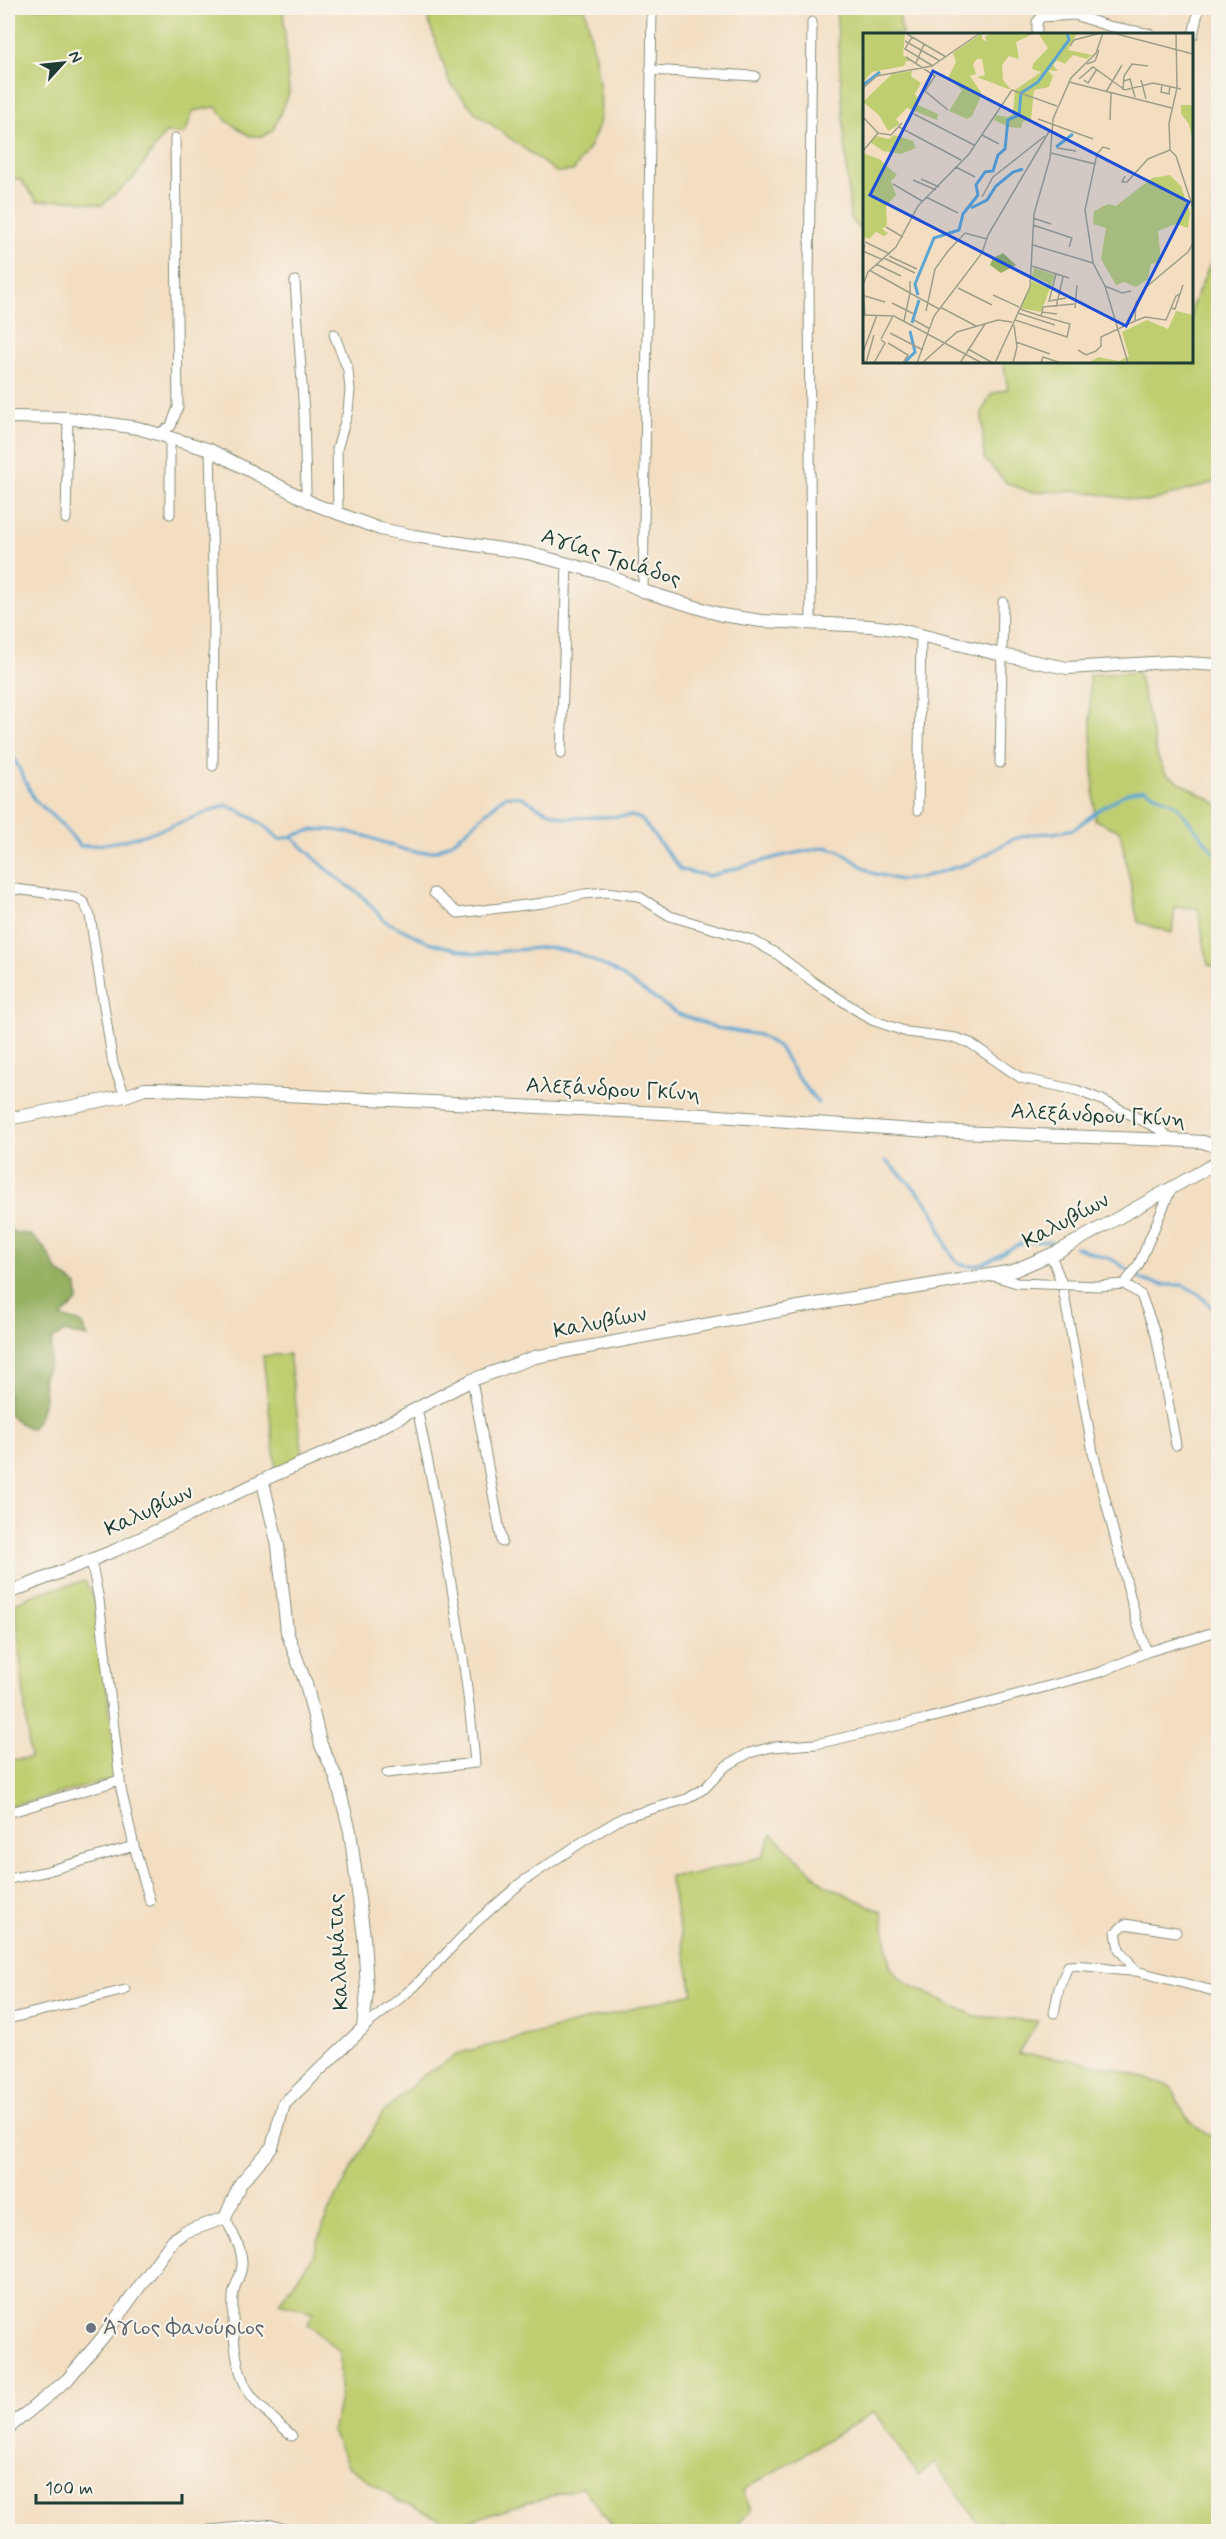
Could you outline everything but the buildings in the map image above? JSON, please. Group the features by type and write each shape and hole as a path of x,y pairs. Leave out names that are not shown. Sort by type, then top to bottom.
{"street":[{"path":"643,591 652,8"},
{"path":"1193,33 1199,8"},
{"path":"1037,33 1037,22 1041,17 1075,15 1108,26 1146,33"},
{"path":"811,624 809,244 812,22"},
{"path":"650,70 755,76"},
{"path":"170,514 164,436 171,426 178,407 175,138"},
{"path":"295,281 304,414 306,490 302,498"},
{"path":"334,334 348,370 350,390 348,411 337,449 338,515"},
{"name":"Αγίας Τριάδος","path":"8,417 68,418 126,426 164,436 210,450 338,515 380,529 414,537 519,552 567,563 608,575 643,591 722,615 761,621 871,626 921,634 1002,655 1067,668 1170,662 1218,665"},
{"path":"66,519 68,418"},
{"path":"210,450 213,766"},
{"path":"561,754 567,563"},
{"path":"1000,763 1003,603"},
{"path":"918,810 921,634"},
{"path":"8,888 75,897 84,903 90,916 114,1064 125,1096"},
{"path":"434,893 458,913 543,903 584,894 607,892 638,896 670,916 752,940 777,954 816,984 872,1020 907,1032 956,1038 970,1043 1021,1078 1076,1090 1102,1100 1161,1130 1172,1140"},
{"name":"Αλεξάνδρου Γκίνη","path":"8,1119 125,1096 145,1089 160,1089 705,1115 928,1131 1172,1140 1203,1142 1218,1147"},
{"name":"Καλυβίων","path":"8,1593 91,1560 352,1443 472,1380 535,1357 799,1307 1013,1271 1055,1253 1218,1162"},
{"path":"1127,1281 1138,1266 1172,1187"},
{"path":"1055,1253 1094,1452 1137,1623 1147,1652"},
{"path":"994,1275 1017,1283 1062,1284 1127,1281 1141,1295 1156,1335 1176,1445"},
{"path":"472,1380 502,1542"},
{"path":"387,1773 475,1763 469,1690 454,1595 417,1408"},
{"name":"Καλαμάτας","path":"225,2218 240,2184 272,2147 284,2104 363,2028 367,1991 364,1937 350,1831 336,1777 321,1745 306,1684 287,1632 279,1546 263,1482"},
{"path":"91,1560 99,1600 120,1780 134,1846 150,1901"},
{"path":"363,2028 414,1987 475,1923 522,1882 624,1817 687,1798 705,1788 726,1766 748,1753 772,1747 816,1744 926,1719 1101,1672 1147,1652 1218,1631"},
{"path":"8,1813 120,1780"},
{"path":"8,1879 44,1872 134,1846"},
{"path":"1136,1971 1119,1949 1116,1932 1125,1924 1176,1932"},
{"path":"1054,2013 1059,1988 1068,1966 1087,1964 1117,1972 1136,1971 1218,1992"},
{"path":"8,2019 125,1990"},
{"path":"8,2428 67,2380 103,2337 173,2240 184,2232 225,2218 240,2250 242,2260 242,2268 233,2294 233,2322 240,2377 251,2395 292,2436"},
{"path":"204,2532 270,2526 289,2532"}],"green space":[{"path":"8,8 283,8 289,93 273,130 264,136 250,136 227,121 216,107 193,111 185,134 165,133 134,178 102,205 73,200 37,201 21,180 8,177"},
{"path":"424,8 585,8 596,67 601,113 591,143 573,171 556,172 476,113 450,83"},
{"path":"836,8 898,8 902,33 863,33 863,229 860,230 850,217"},
{"path":"1218,231 1218,481 1148,502 1079,491 1030,492 1007,483 984,459 982,413 991,394 1008,389 1003,363 1193,363 1193,304 1215,253"},
{"path":"1138,672 1158,758 1166,774 1218,804 1218,967 1208,965 1198,908 1175,907 1172,933 1138,922 1120,831 1095,820 1089,675"},
{"path":"8,1228 13,1232 31,1235 46,1250 57,1270 77,1286 78,1301 61,1317 81,1323 88,1337 65,1332 52,1339 50,1362 43,1379 45,1397 39,1418 31,1429 19,1423 8,1413"},
{"path":"289,1354 303,1457 276,1470 263,1356"},
{"path":"85,1581 96,1601 118,1778 8,1807 8,1760 30,1758 15,1603 41,1592"},
{"path":"772,1834 824,1884 882,1912 890,1966 902,1981 975,2016 1038,2021 1019,2054 1066,2059 1117,2069 1173,2087 1184,2113 1194,2125 1218,2140 1218,2519 1206,2531 1002,2531 1000,2519 982,2528 935,2463 919,2476 874,2412 743,2490 751,2511 729,2531 616,2531 583,2487 455,2525 398,2501 348,2466 332,2432 340,2399 340,2352 308,2324 313,2312 279,2303 312,2258 328,2213 381,2115 421,2077 460,2053 693,1993 669,1876 692,1875 762,1857"}],"waterway":[{"path":"8,746 34,799 62,825 80,846 99,845 136,837 226,805 254,819 279,839 311,831 332,830 370,837 408,851 427,852 437,850 454,840 505,796 522,797 540,808 565,818 632,816 641,819 681,870 709,876 777,857 825,847 840,851 872,873 900,880 920,878 973,862 1013,839 1074,829 1100,809 1127,793 1144,789 1176,805 1218,857"},
{"path":"293,838 331,873 362,896 385,921 428,942 475,954 547,947 577,953 613,970 676,1013 717,1028 759,1035 779,1047 796,1075 818,1103"},
{"path":"886,1161 923,1198 933,1212 952,1255 961,1264 969,1266 984,1263 1021,1244 1042,1241 1063,1244"},
{"path":"1075,1247 1113,1260 1145,1281 1164,1285 1183,1285 1199,1294 1218,1314"}],"place":[{"name":"Άγιος Φανούριος","path":"91,2328"}]}
